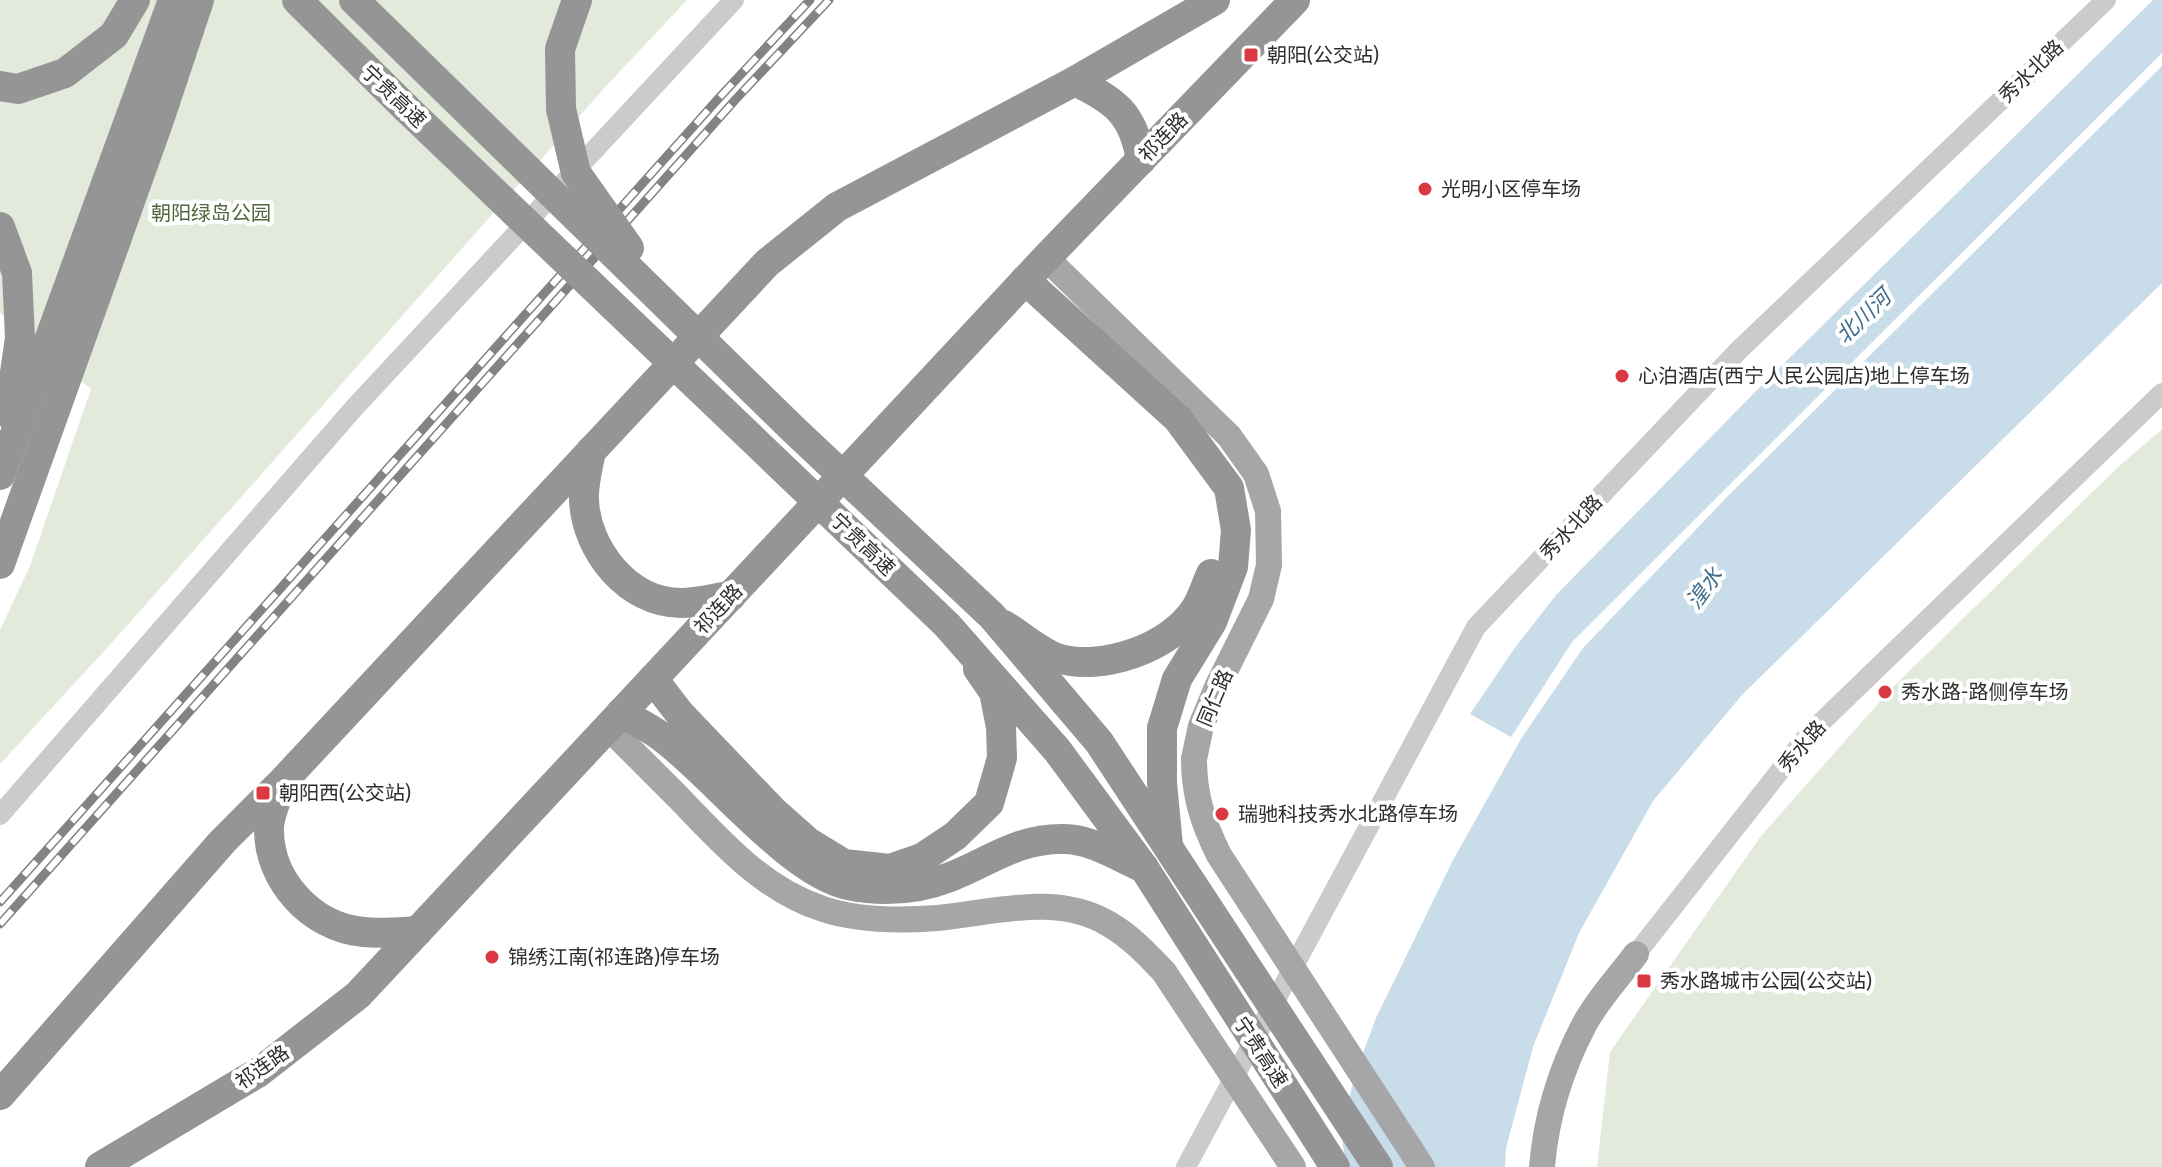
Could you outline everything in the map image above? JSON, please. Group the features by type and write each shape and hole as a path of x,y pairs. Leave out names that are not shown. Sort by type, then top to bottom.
{"highway":[{"path":"0,86 18,89 65,73 114,35 135,0"},
{"path":"0,475 173,0"},
{"path":"0,564 199,0"},
{"path":"158,123 212,0"},
{"name":"宁贵高速","path":"297,0 947,625 1057,750 1144,868 1335,1167"},
{"name":"宁贵高速","path":"354,0 794,430 992,616 1099,742 1378,1167"},
{"path":"577,0 560,49 561,109 576,173 621,240 794,430"},
{"path":"0,1095 223,841 283,781 767,263 837,207 1075,81 1215,0"},
{"name":"祁连路","path":"100,1167 259,1072 358,995 1046,258 1295,0"},
{"path":"1075,81 1102,95 1125,115 1136,135 1141,160"},
{"path":"0,227 17,273 20,338 0,475"},
{"path":"1019,287 1080,352 1174,439 1200,469 1210,493 1219,530 1204,616 1177,679 1162,728 1162,783 1168,846"},
{"path":"591,451 583,498 588,531 610,567 625,582 651,597 680,603 731,596"},
{"path":"992,616 1056,658 1094,662 1133,654 1204,616"},
{"path":"653,679 680,714 773,811 808,842 844,864 890,869 922,858 955,836 989,803 1002,758 1001,727 994,692 947,625"},
{"path":"614,720 662,737 800,860 844,884 878,890 913,888 949,878 1007,849 1034,841 1067,838 1096,846 1144,868"},
{"path":"283,781 269,826 273,861 287,889 306,907 331,923 360,932 418,931"}],"main road":[{"name":"同仁路","path":"1046,258 1229,436 1256,474 1268,511 1269,565 1261,599 1201,726 1194,759 1194,788 1202,822 1219,855 1422,1167"},
{"path":"614,720 676,795 755,874 790,896 860,918 937,918 1040,905 1071,909 1107,923 1137,944 1164,972 1293,1167"},
{"name":"秀水路","path":"1542,1167 1556,1090 1585,1023 1636,954"}],"street":[{"path":"0,815 354,408 734,0"},
{"name":"秀水北路","path":"1186,1167 1476,627 1739,350 2106,0"},
{"name":"秀水路","path":"1636,954 1809,734 2162,393"}],"green space":[{"name":"朝阳绿岛公园","path":"0,0 687,0 608,84 107,648 0,764 0,630 30,566 91,389 0,313"},
{"path":"2162,429 2162,1167 1597,1167 1610,1052 1761,836 1891,689 2117,468"}],"water":[{"name":"北川河","path":"2153,0 2162,0 2162,53 1572,642 1511,737 1470,714 1514,649 1556,595 1758,389"},
{"name":"湟水","path":"2162,66 2162,283 1742,695 1653,801 1579,933 1533,1047 1506,1148 1505,1167 1346,1167 1343,1119 1376,1018 1452,862 1521,739 1583,648 1727,497"}],"railway":[{"path":"0,902 810,0"},
{"path":"0,924 736,99 829,0"}],"place":[{"name":"朝阳(公交站)","path":"1251,55"},
{"name":"光明小区停车场","path":"1425,189"},
{"name":"心泊酒店(西宁人民公园店)地上停车场","path":"1622,376"},
{"name":"秀水路-路侧停车场","path":"1885,692"},
{"name":"朝阳西(公交站)","path":"263,793"},
{"name":"瑞驰科技秀水北路停车场","path":"1222,814"},
{"name":"锦绣江南(祁连路)停车场","path":"492,957"},
{"name":"秀水路城市公园(公交站)","path":"1644,981"}]}
